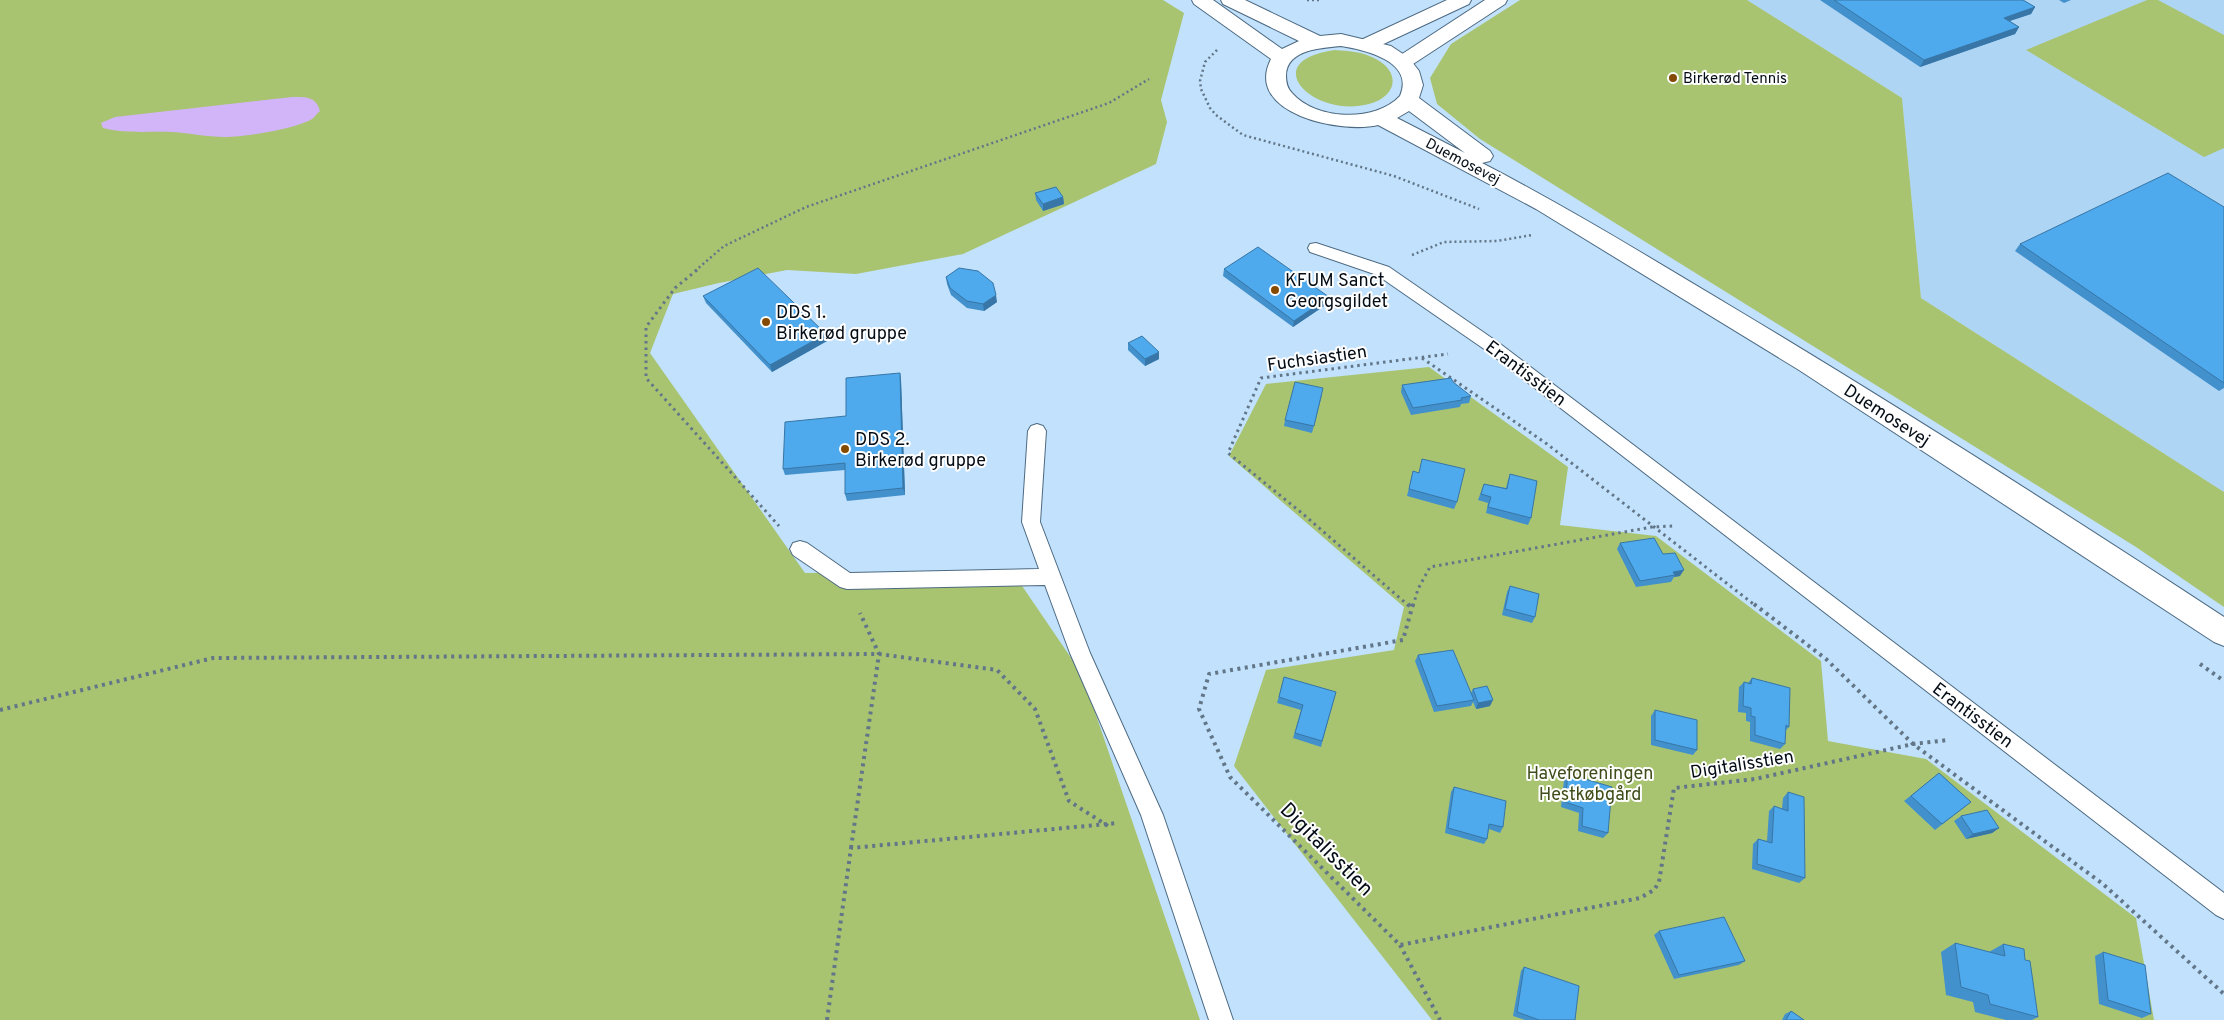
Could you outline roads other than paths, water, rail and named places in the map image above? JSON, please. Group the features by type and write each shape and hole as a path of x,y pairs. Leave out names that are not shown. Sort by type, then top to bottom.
{"street":[{"path":"1201,0 1282,58"},
{"path":"1230,0 1316,42"},
{"path":"1368,44 1462,0"},
{"path":"1403,62 1498,0"},
{"path":"1341,40 1368,44 1387,52 1403,62 1411,75 1414,88 1408,100 1397,110 1381,118 1356,121 1331,120 1307,112 1288,101 1277,87 1275,72 1282,58 1296,48 1316,42 1341,40"},
{"name":"Duemosevej","path":"1408,100 1544,204"},
{"name":"Duemosevej","path":"1381,118 1544,204 1808,364 2224,633"}],"lane":[{"name":"Erantisstien","path":"1316,248 1383,271 1493,347 2224,907"},
{"path":"1037,431 1031,522 1080,653 1152,815 1221,1020"},
{"path":"800,549 846,581 1051,577"}],"place":[{"name":"Birkerød Tennis","path":"1673,78"},
{"name":"KFUM Sanct Georgsgildet","path":"1275,290"},
{"name":"DDS 1. Birkerød gruppe","path":"766,322"},
{"name":"DDS 2. Birkerød gruppe","path":"845,449"}],"park label":[{"name":"Haveforeningen Hestkøbgård","path":"1590,783"}]}
